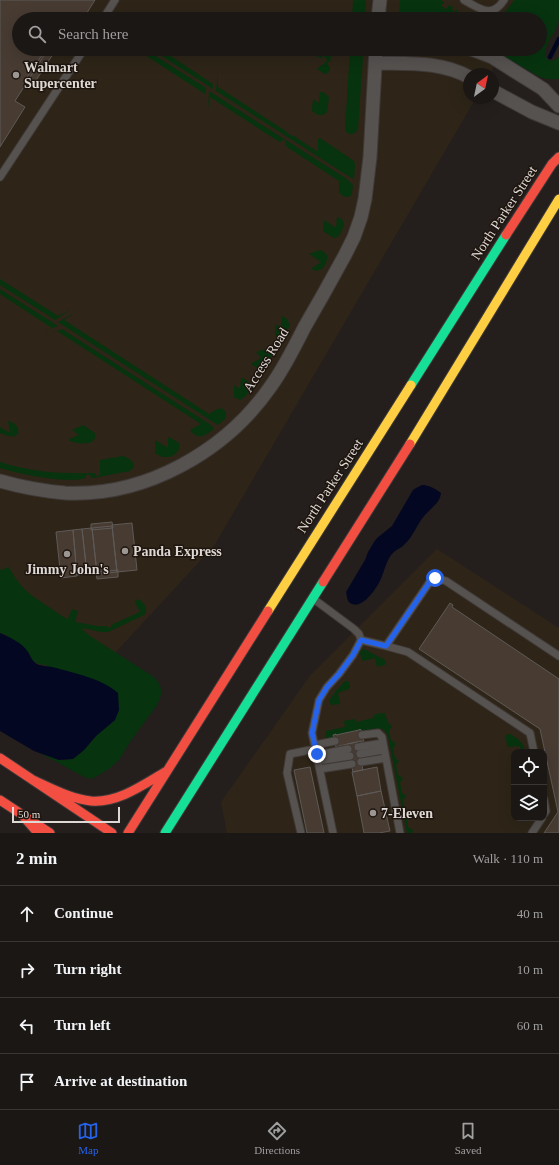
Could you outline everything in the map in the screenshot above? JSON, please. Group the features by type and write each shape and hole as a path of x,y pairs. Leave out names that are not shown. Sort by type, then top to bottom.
{"main road":[{"name":"North Parker Street","path":"128,833 326,517 512,225 552,164 559,157"},
{"path":"165,833 390,478 559,199"},
{"path":"0,758 112,833"},
{"path":"33,780 78,798 92,801 118,797 168,770"},
{"path":"187,816 190,793"},
{"path":"0,800 50,833"},
{"path":"23,816 38,833"}],"street":[{"path":"379,12 380,0"},
{"name":"Access Road","path":"0,481 26,488 66,493 103,491 124,487 149,480 180,467 206,451 248,416 271,386 346,255 354,237 361,217 368,182 376,56"},
{"path":"489,56 543,89 559,106"},
{"path":"375,63 424,64 439,66 463,74"},
{"path":"499,94 532,112 559,123"}],"lane":[{"path":"107,12 115,0"},
{"path":"464,0 479,9 491,11 499,8 504,0"},
{"path":"0,177 79,56"},
{"path":"386,646 429,583 435,578 446,581 559,656"},
{"path":"313,599 354,629 359,634 361,640 353,655 327,687 319,700 312,733 334,833"},
{"path":"361,640 408,652 530,733 533,749"},
{"path":"362,735 378,733 382,737 400,833"},
{"path":"316,752 335,741"},
{"path":"359,750 383,746"},
{"path":"300,833 287,773 290,754 349,752"},
{"path":"362,762 386,758"},
{"path":"320,769 352,764"},
{"path":"532,833 540,821"}],"shaded area":[{"path":"0,0 533,0 526,12 12,12 12,56 500,56 493,68 463,68 463,104 472,104 214,546 39,735 0,709"},
{"path":"437,549 559,628 559,833 227,833 221,802 309,677"}],"green space":[{"path":"353,0 366,0 365,12 352,12"},
{"path":"400,0 441,0 444,2 441,6 447,9 449,5 453,7 452,10 455,12 399,12"},
{"path":"514,0 559,0 558,24 547,46 547,12 505,12"},
{"path":"147,56 156,56 206,88 205,94"},
{"path":"162,56 171,56 213,84 213,89"},
{"path":"323,56 331,56 330,62 328,62 330,69 328,73 325,74 317,69 325,63 327,59"},
{"path":"350,56 363,56 358,129 355,133 349,134 345,129"},
{"path":"503,56 546,56 546,58 550,60 554,60 559,57 559,79 547,79 540,77"},
{"path":"218,72 218,87 290,135 294,136 318,152 318,139 320,138 354,161 354,179 216,91"},
{"path":"209,91 347,179 353,185 351,196 346,197 341,195 339,191 339,181 287,147 285,144 286,142 283,139 281,142 278,141 210,97 208,110"},
{"path":"320,92 323,92 329,97 327,112 323,115 318,115 312,111 313,99 319,103"},
{"path":"337,217 342,220 344,226 339,236 334,238 323,231 324,220 336,228"},
{"path":"320,250 326,254 327,261 322,269 316,271 312,268 321,262 309,254"},
{"path":"0,279 58,316 70,310 55,320 0,285"},
{"path":"0,289 58,326 39,333 52,328 0,294"},
{"path":"75,313 64,320 209,414 218,409 224,410 226,413 225,419 218,425 58,322"},
{"path":"282,316 287,319 290,325 286,333 278,337 275,335 275,324 281,327"},
{"path":"62,329 211,425 214,429 202,436 196,435 190,430 201,424 57,331"},
{"path":"266,349 271,354 271,359 265,368 260,370 251,364 261,358 256,352"},
{"path":"241,378 250,383 251,388 246,396 240,400 234,397 234,385 240,389"},
{"path":"8,421 12,422 17,427 18,434 9,436 0,433 0,427 10,433"},
{"path":"83,425 95,433 94,440 89,443 82,443 69,440 79,435 72,430"},
{"path":"169,437 179,443 178,452 168,457 155,453 155,440 168,448"},
{"path":"123,456 133,463 134,467 130,471 93,478 90,475 86,475 86,478 78,480 43,478 0,468 0,462 34,470 57,473 93,473 96,474 96,476 100,475 100,460"},
{"path":"9,567 17,580 26,590 60,615 68,619 72,609 78,611 75,622 97,626 107,626 108,628 111,627 111,625 140,612 135,603 138,599 146,608 144,615 108,632 100,632 84,628 82,629 90,636 154,677 157,680 161,690 157,705 119,760 109,769 92,779 84,777 40,753 59,760 73,759 84,750 96,736 115,720 46,665 38,664 30,658 28,652 6,635 0,633 0,569 2,570"},
{"path":"364,649 385,660 385,665 377,667 375,658 363,661 360,653 361,650"},
{"path":"345,681 348,681 349,683 349,689 338,693 340,704 331,705 329,701"},
{"path":"385,713 388,723 392,726 389,731 391,740 396,744 393,748 395,758 399,761 396,765 398,775 403,778 400,783 402,793 406,796 403,800 405,810 410,813 407,818 408,827 413,830 412,833 407,833 388,736 385,731 380,728 362,731 360,729 336,735 334,734 333,737 327,739 325,737 326,731 345,727 344,721 354,719 357,722 373,718 375,714"},
{"path":"507,734 510,734 520,741 524,749 521,749 520,746 508,747 505,737"}],"water":[{"path":"422,485 429,486 441,493 439,500 427,512 407,542 392,554 388,560 381,580 373,592 359,604 354,605 350,603 346,592 374,542 392,526 413,490"},
{"path":"0,633 19,643 37,664 52,667 104,683 118,693 119,710 115,720 96,736 84,750 73,759 59,760 34,751 0,731"}],"building":[{"name":"Walmart Supercenter","path":"0,0 95,0 87,12 12,12 12,56 44,56 15,101 25,107 0,147"},
{"path":"41,56 52,56 35,82 27,77"},
{"path":"112,522 113,528 91,530 91,524"},
{"name":"Panda Express","path":"132,523 137,570 117,572 112,525"},
{"path":"112,526 117,572 97,574 92,528"},
{"path":"92,528 97,573 87,574 82,529"},
{"path":"82,529 87,574 77,575 73,530"},
{"name":"Jimmy John's","path":"73,530 77,576 61,578 56,532"},
{"path":"118,570 118,577 97,579 96,572"},
{"path":"450,603 453,605 452,607 559,679 559,833 544,833 558,812 547,761 547,749 544,749 540,729 419,649"},
{"path":"360,729 362,731 363,742 361,741 339,747 335,746 333,735"},
{"path":"357,742 363,770 353,772 347,744"},
{"path":"310,767 324,833 307,833 294,770"},
{"path":"377,767 381,791 357,796 352,772"},
{"name":"7-Eleven","path":"381,791 390,831 364,833 357,796"}],"waterway":[{"path":"550,57 559,39"}],"traffic: fast":[{"path":"411,385 506,235"},
{"path":"165,833 323,582"}],"traffic: slow":[{"path":"410,444 559,199"},
{"path":"268,611 411,385"}],"traffic: jam":[{"path":"506,235 552,164 559,157"},
{"path":"323,582 410,444"},
{"path":"128,833 268,611"},
{"path":"0,758 112,833"},
{"path":"33,780 76,798 101,801 130,792 165,772"},
{"path":"0,800 50,833"},
{"path":"23,816 38,833"}],"place":[{"name":"Walmart Supercenter","path":"16,75"},
{"name":"Panda Express","path":"125,551"},
{"name":"Jimmy John's","path":"67,554"},
{"name":"7-Eleven","path":"373,813"}],"route":[{"path":"317,754 312,733 319,700 327,687 353,655 361,640 386,646 429,583 435,578"}]}
